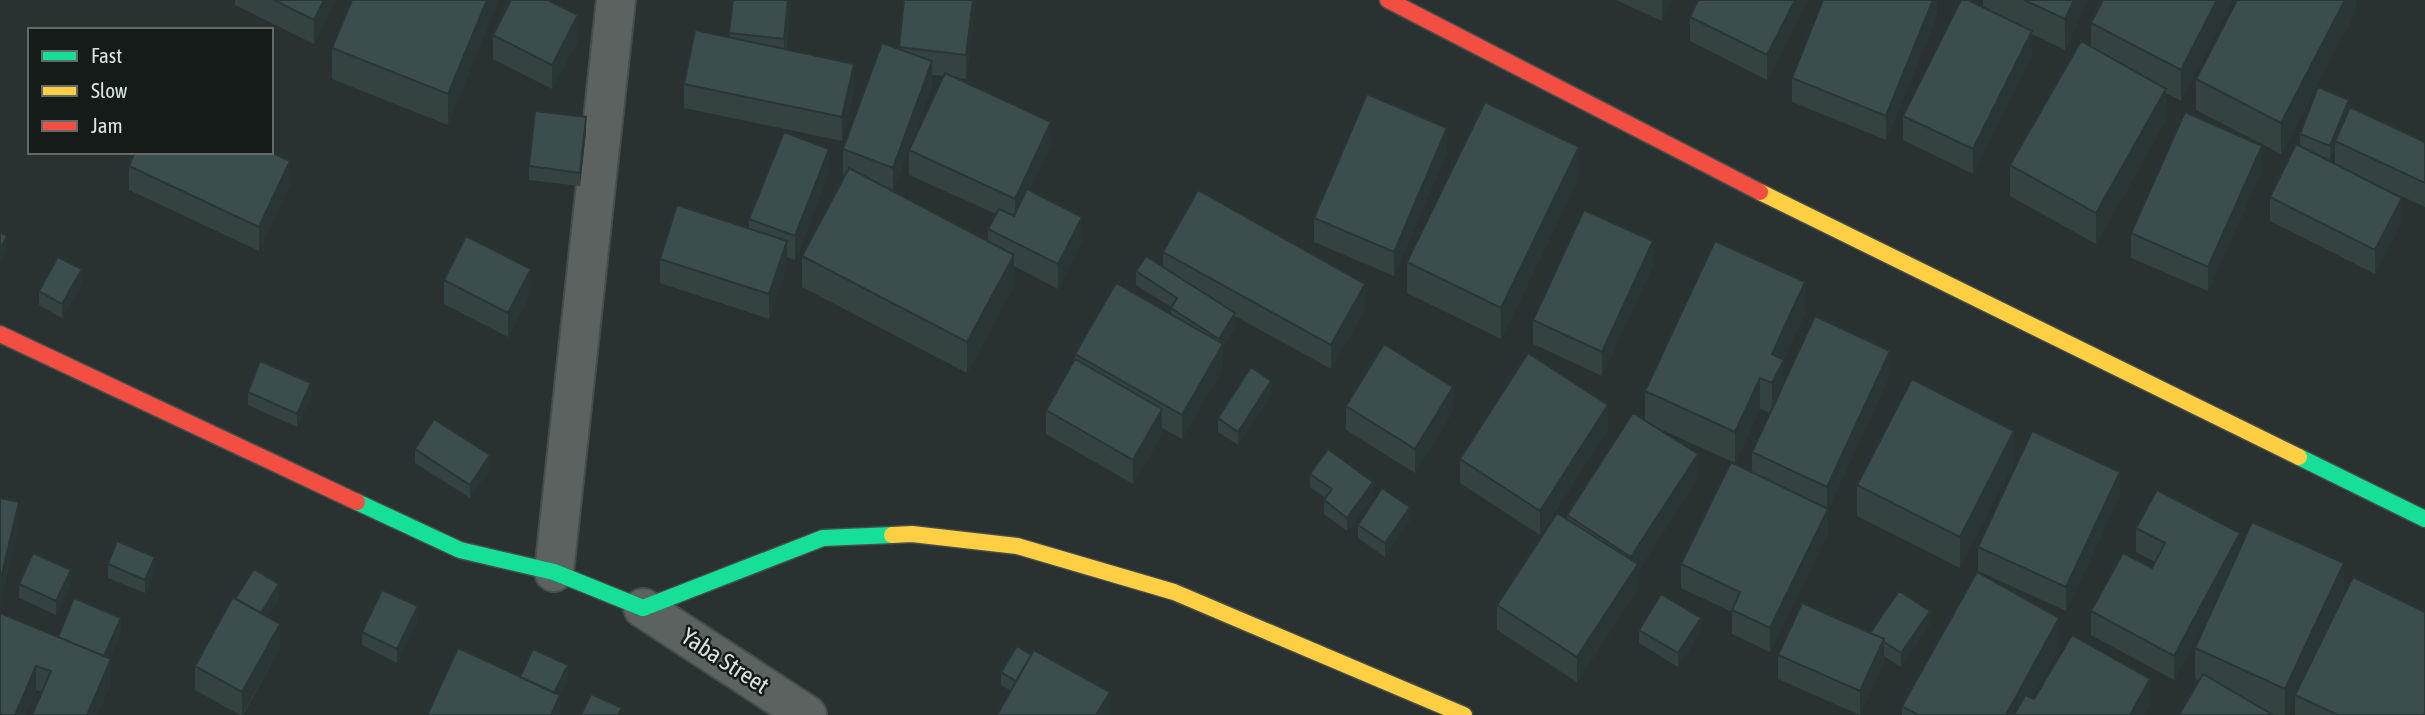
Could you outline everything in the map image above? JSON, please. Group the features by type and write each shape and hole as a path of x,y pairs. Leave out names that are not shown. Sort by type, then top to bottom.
{"street":[{"path":"554,572 616,0"},
{"path":"1388,0 1742,183 2425,519"},
{"path":"0,334 460,550 554,572 643,608 823,538 912,534 1017,546 1174,592 1464,715"},
{"name":"Yaba Street","path":"643,608 807,715"}],"building":[{"path":"274,0 324,0 314,20"},
{"path":"352,0 487,0 448,94 332,48"},
{"path":"511,0 548,0 578,15 552,65 493,35"},
{"path":"733,0 788,0 784,39 729,33"},
{"path":"904,0 973,0 966,55 899,47"},
{"path":"1698,0 1795,0 1767,55 1690,17"},
{"path":"1823,0 1933,0 1886,116 1792,78"},
{"path":"1961,0 1968,0 2032,31 1973,149 1903,116"},
{"path":"2024,0 2074,0 2065,19"},
{"path":"2103,0 2217,0 2181,70 2091,23"},
{"path":"2237,0 2345,0 2281,123 2196,79"},
{"path":"695,30 854,64 842,117 684,84"},
{"path":"2081,41 2166,89 2096,213 2010,165"},
{"path":"882,43 932,61 893,168 843,149"},
{"path":"945,73 1051,122 1015,199 909,150"},
{"path":"2318,87 2349,100 2330,146 2300,134"},
{"path":"1367,94 1447,128 1394,252 1314,218"},
{"path":"1485,102 1579,147 1501,308 1407,262"},
{"path":"2350,107 2425,142 2425,183 2335,141"},
{"path":"535,111 586,117 580,173 529,166"},
{"path":"2185,112 2262,146 2208,267 2131,233"},
{"path":"784,132 829,149 795,236 749,219"},
{"path":"2296,144 2402,198 2375,250 2270,197"},
{"path":"273,153 290,161 259,227 129,166 134,154"},
{"path":"849,168 1014,255 967,342 802,256"},
{"path":"1027,189 1082,217 1058,264 988,229 999,209 1014,216"},
{"path":"1198,190 1365,284 1331,345 1163,252"},
{"path":"677,205 787,241 769,294 660,259"},
{"path":"1584,210 1653,241 1602,352 1533,320"},
{"path":"0,232 7,236 0,249"},
{"path":"466,236 531,269 508,313 444,280"},
{"path":"1715,241 1805,282 1772,354 1784,360 1772,383 1760,378 1735,432 1645,391"},
{"path":"1146,256 1235,313 1219,339 1171,308 1177,298 1136,271"},
{"path":"58,257 82,269 62,304 39,291"},
{"path":"1116,283 1223,344 1182,415 1075,354"},
{"path":"1815,316 1890,351 1827,487 1752,452"},
{"path":"1384,344 1453,387 1415,449 1346,406"},
{"path":"1528,353 1608,405 1540,511 1460,459"},
{"path":"1075,359 1162,409 1133,460 1046,410"},
{"path":"260,361 311,383 297,414 248,392"},
{"path":"1251,367 1271,381 1238,432 1218,418"},
{"path":"1912,379 2014,431 1960,537 1857,485"},
{"path":"1633,413 1698,454 1631,557 1567,515"},
{"path":"434,419 490,455 470,485 415,449"},
{"path":"2032,431 2120,472 2066,587 1978,547"},
{"path":"1328,449 1373,482 1347,518 1324,500 1332,489 1310,474"},
{"path":"1731,462 1828,509 1770,628 1732,610 1740,592 1681,564"},
{"path":"1382,488 1410,507 1385,543 1358,525"},
{"path":"2157,490 2240,533 2174,656 2091,611 2123,553 2152,568 2165,543 2136,528"},
{"path":"0,498 19,502 0,582"},
{"path":"1557,513 1638,564 1577,657 1497,605"},
{"path":"2252,522 2344,563 2285,689 2195,648"},
{"path":"117,541 155,557 145,580 108,564"},
{"path":"33,553 71,570 56,601 19,584"},
{"path":"254,569 279,584 261,613 235,599"},
{"path":"1977,572 2059,618 2006,715 1918,715 1902,706"},
{"path":"2353,577 2425,612 2424,715 2338,715 2295,695"},
{"path":"382,590 418,606 397,649 362,632"},
{"path":"1899,591 1930,611 1901,653 1884,642 1884,639 1870,633"},
{"path":"1661,594 1701,618 1678,653 1639,630"},
{"path":"233,597 280,624 242,692 195,666"},
{"path":"74,598 121,618 104,656 58,637"},
{"path":"1802,603 1884,639 1860,691 1778,655"},
{"path":"0,613 111,659 87,715 32,715 51,671 36,666 15,715 0,714"},
{"path":"2072,635 2150,679 2130,715 2014,715 2025,695 2034,699"},
{"path":"1017,646 1031,655 1016,681 1001,672"},
{"path":"458,648 560,695 551,715 427,715"},
{"path":"533,649 568,665 554,693 520,677"},
{"path":"1034,650 1110,692 1096,715 997,715"},
{"path":"2203,674 2273,715 2179,715"},
{"path":"591,694 622,708 618,715 581,715"}],"traffic: fast":[{"path":"2299,457 2425,519"},
{"path":"357,502 460,550 554,572 643,608 823,538 892,535"}],"traffic: slow":[{"path":"1760,192 2299,457"},
{"path":"892,535 912,534 1017,546 1174,592 1464,715"}],"traffic: jam":[{"path":"1388,0 1760,192"},
{"path":"0,334 357,502"}]}
